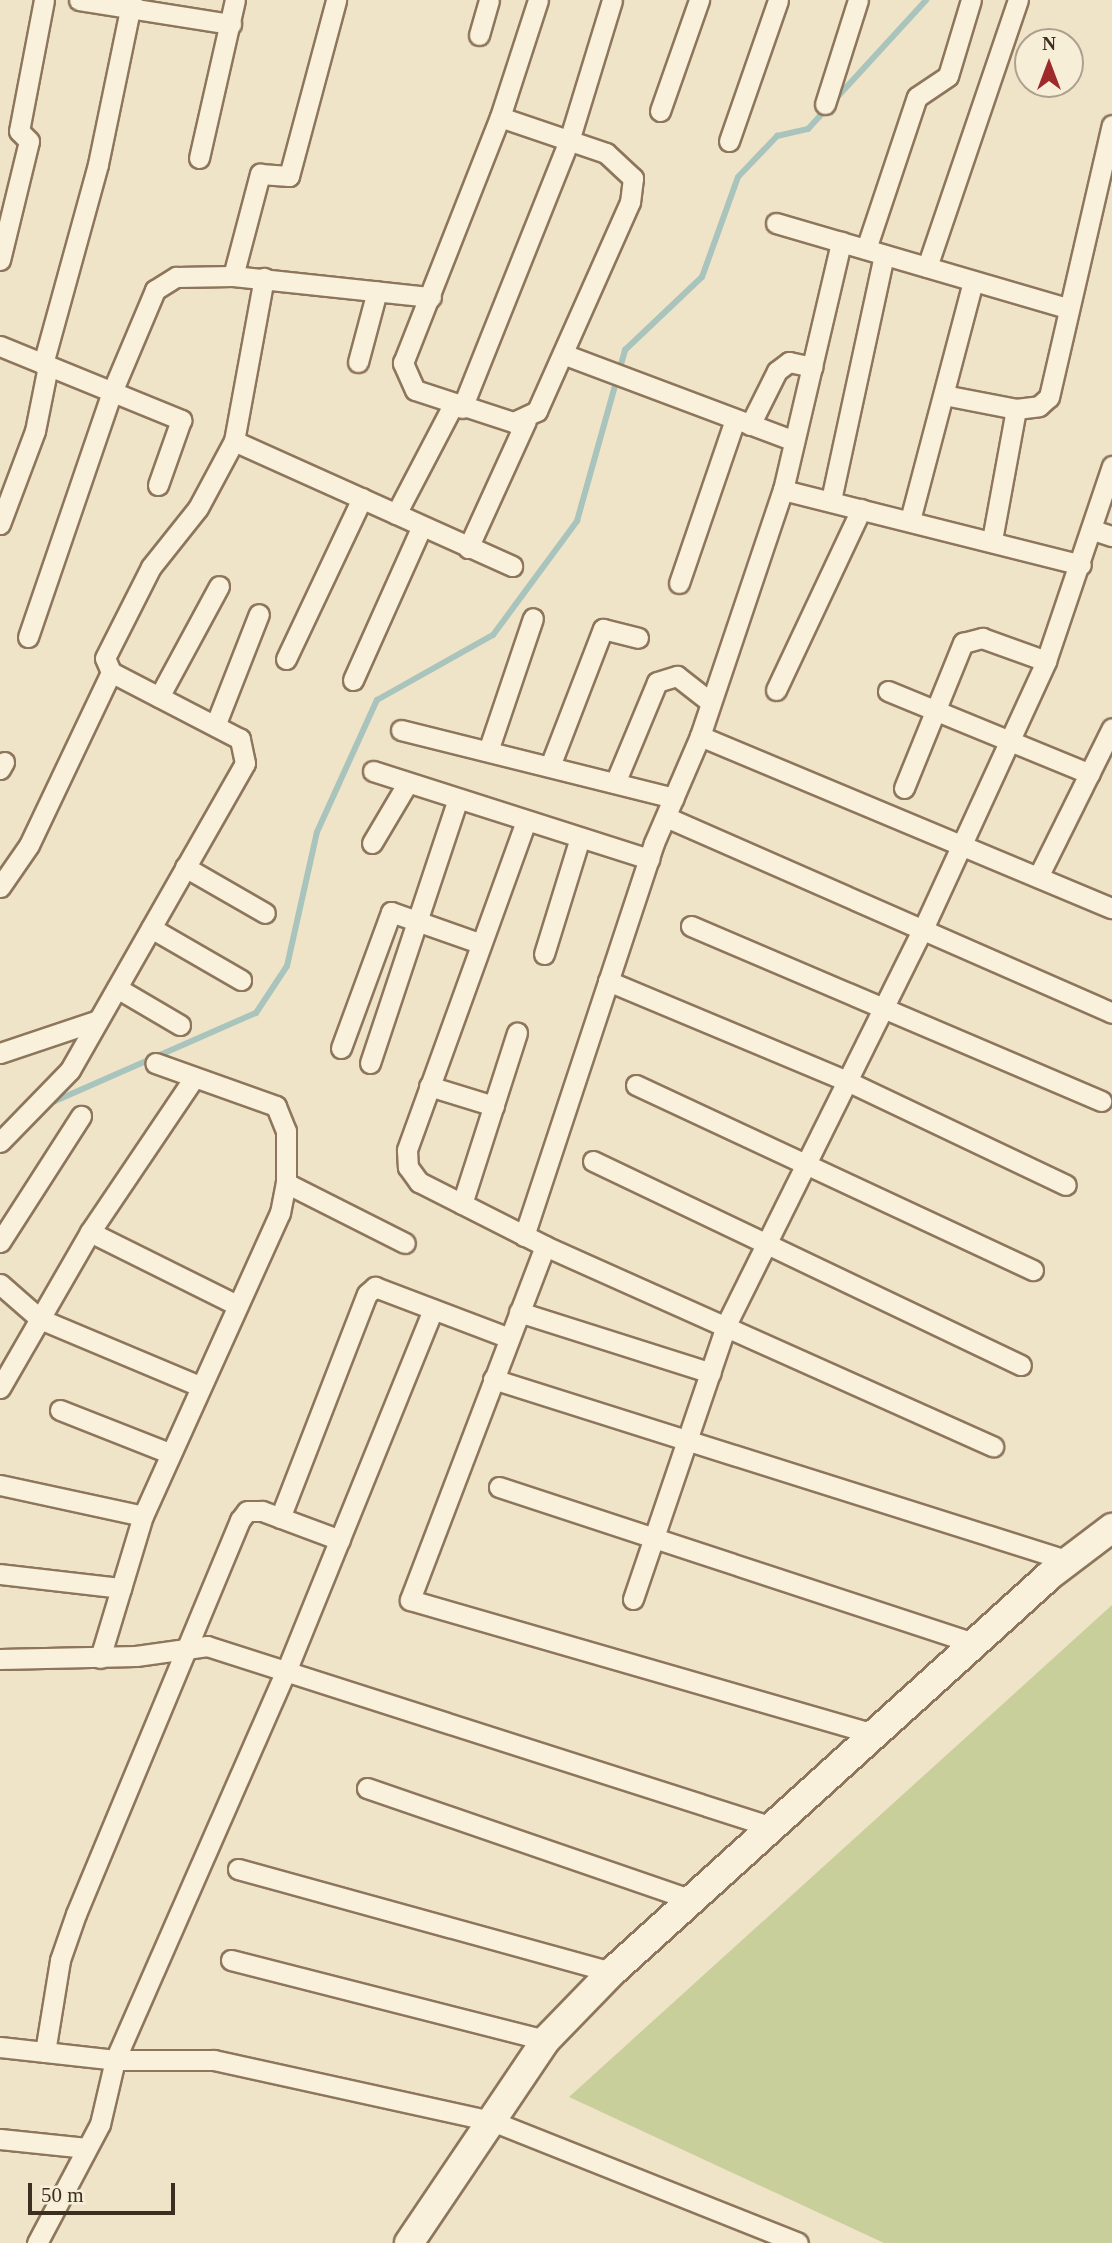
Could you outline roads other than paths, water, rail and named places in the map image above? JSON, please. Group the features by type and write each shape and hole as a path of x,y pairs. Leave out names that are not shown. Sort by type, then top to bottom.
{"street":[{"path":"0,260 29,141 19,131 44,0"},
{"path":"79,0 132,4 231,24"},
{"path":"199,158 235,0"},
{"path":"233,276 260,174 289,176 336,0"},
{"path":"479,35 489,0"},
{"path":"526,421 457,406 415,390 405,379 404,363 500,117 538,0"},
{"path":"396,514 457,406 569,141 612,0"},
{"path":"660,111 699,0"},
{"path":"729,141 778,0"},
{"path":"825,104 859,0"},
{"path":"831,500 875,252 917,97 948,76 971,0"},
{"path":"927,267 1018,0"},
{"path":"0,524 35,431 46,365 98,164 132,4"},
{"path":"468,548 526,421 537,411 563,354 630,202 633,178 606,153 500,117"},
{"path":"944,395 1016,409 1039,406 1049,397 1066,308 1111,132"},
{"path":"776,223 1066,308"},
{"path":"524,1236 649,859 700,736 709,701 783,489 841,242"},
{"path":"28,637 112,392 155,290 176,277 233,276 430,297"},
{"path":"0,1142 56,1091 244,763 240,739 111,672 105,658 133,600 198,508 234,441 264,278"},
{"path":"910,520 973,281"},
{"path":"358,362 377,291"},
{"path":"0,346 181,420 158,485"},
{"path":"563,354 794,441"},
{"path":"679,583 742,422 777,371 789,362 812,367"},
{"path":"992,540 1016,409"},
{"path":"234,441 362,498 421,528 512,566"},
{"path":"634,1599 652,1538 691,1438 727,1323 923,929 1046,661 1093,530 1112,466"},
{"path":"783,489 992,540 1081,565"},
{"path":"286,659 362,498"},
{"path":"776,690 860,509"},
{"path":"353,680 421,528"},
{"path":"1093,530 1112,536"},
{"path":"159,697 219,586"},
{"path":"215,726 259,614"},
{"path":"488,751 533,618"},
{"path":"550,766 603,629 638,638"},
{"path":"904,788 963,643 974,636 1046,661"},
{"path":"0,887 29,845 111,672"},
{"path":"615,783 657,682 677,676 709,701"},
{"path":"888,691 1090,774"},
{"path":"1038,877 1112,728"},
{"path":"401,730 674,798"},
{"path":"700,736 1112,908"},
{"path":"373,771 457,802 649,859"},
{"path":"372,843 407,784"},
{"path":"370,1063 420,922 457,802"},
{"path":"666,817 1112,1013"},
{"path":"526,821 479,943 407,1150 408,1167 419,1182 545,1247 727,1323 993,1446"},
{"path":"544,954 580,838"},
{"path":"185,867 265,913"},
{"path":"341,1048 391,912 479,943"},
{"path":"691,926 1101,1101"},
{"path":"151,928 241,980"},
{"path":"608,981 847,1081 1066,1185"},
{"path":"117,988 180,1025"},
{"path":"0,1053 98,1020"},
{"path":"462,1204 517,1032"},
{"path":"100,1658 143,1516 199,1386 280,1213 286,1182 283,1114 155,1063"},
{"path":"0,1388 90,1231 194,1078"},
{"path":"636,1085 808,1160 1033,1270"},
{"path":"429,1086 494,1106"},
{"path":"0,1242 81,1116"},
{"path":"593,1161 1021,1365"},
{"path":"286,1182 405,1243"},
{"path":"90,1231 237,1305"},
{"path":"545,1247 493,1378 411,1600 874,1734"},
{"path":"0,1284 40,1318 199,1386"},
{"path":"280,1518 366,1294 375,1287 509,1338"},
{"path":"37,2243 100,2124 115,2060 287,1669 433,1309"},
{"path":"519,1312 711,1373"},
{"path":"493,1378 691,1438 1066,1560"},
{"path":"60,1410 169,1453"},
{"path":"0,1485 143,1516"},
{"path":"499,1487 973,1643"},
{"path":"45,2052 72,1925 240,1520 247,1511 280,1518 340,1539"},
{"path":"409,2243 547,2040 612,1972 1066,1560 1112,1528"},
{"path":"0,1574 121,1588"},
{"path":"0,1660 100,1658 190,1646 287,1669 772,1827"},
{"path":"367,1787 692,1900"},
{"path":"238,1869 612,1972"},
{"path":"230,1960 547,2040"},
{"path":"0,2047 115,2060 214,2060 492,2121 798,2243"},
{"path":"0,2139 87,2148"}],"waterway":[{"path":"46,1105 256,1013 287,966 317,832 377,700 493,635 577,521 625,350 702,277 738,177 777,136 808,129 926,0"}]}
